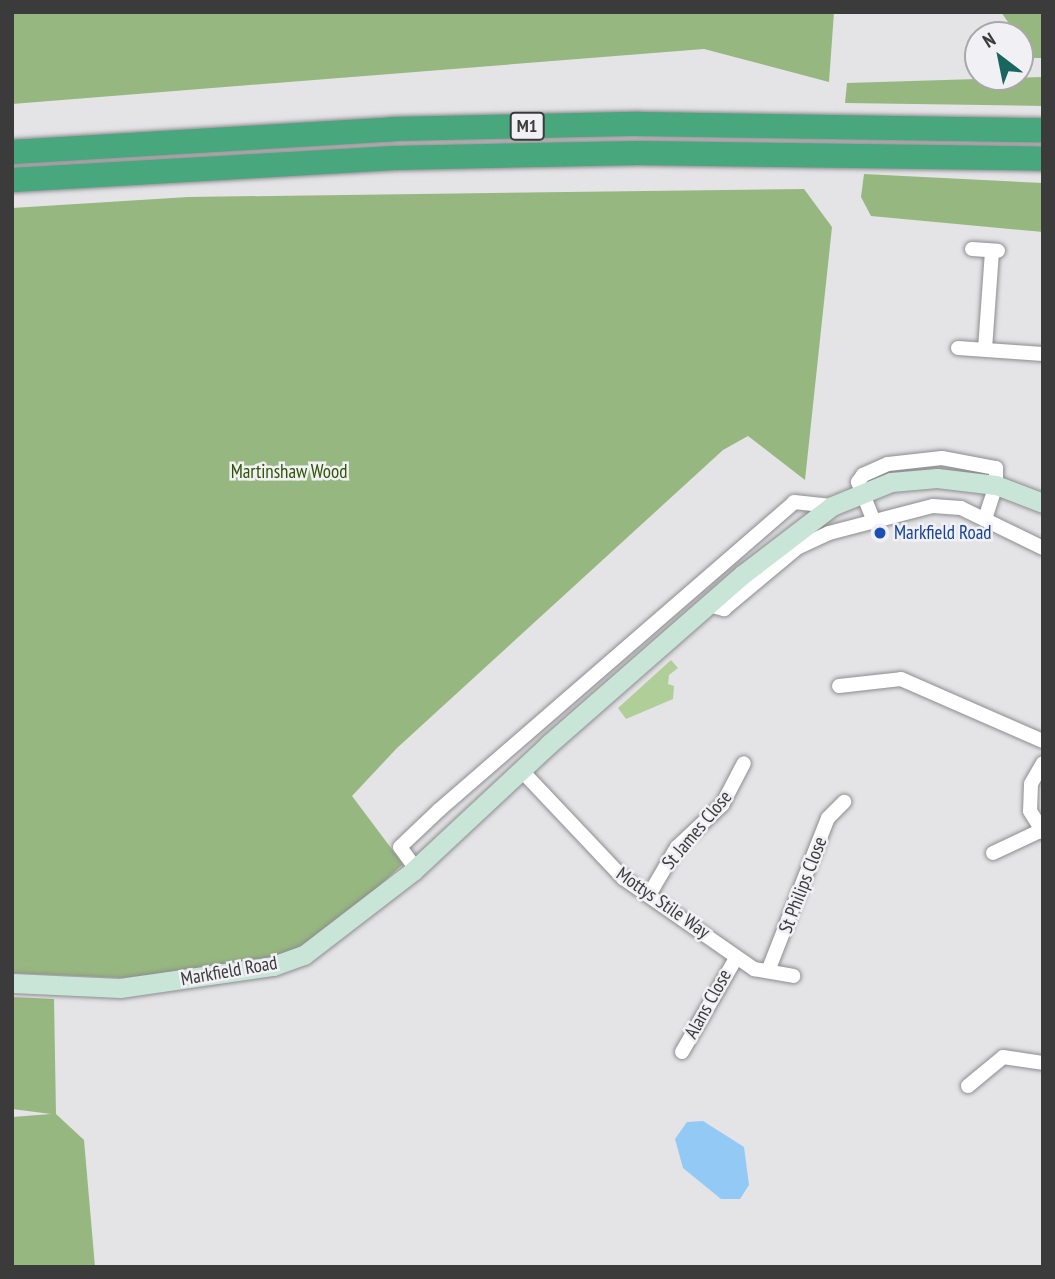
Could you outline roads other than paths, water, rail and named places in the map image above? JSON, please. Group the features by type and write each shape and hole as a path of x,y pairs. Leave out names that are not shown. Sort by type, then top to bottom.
{"highway":[{"name":"M1","path":"12,152 381,130 639,124 1043,130"},
{"name":"M1","path":"12,180 394,158 638,153 1043,159"}],"street":[{"path":"972,249 996,251 985,349"},
{"path":"958,348 1043,354"},
{"name":"Markfield Road","path":"12,983 120,988 273,966 304,955 416,869 521,770 709,605 832,506 891,482 937,478 996,485 1043,503"},
{"path":"985,518 996,485"},
{"path":"861,492 873,519"},
{"path":"416,869 400,847 460,792 794,502 832,506"},
{"name":"Markfield Road","path":"709,605 716,611 724,609 797,548 873,519 948,505 985,518 1043,548"},
{"path":"839,686 901,679 1043,741"},
{"path":"878,682 881,698"},
{"path":"993,853 1042,832 1030,811 1031,784 1043,763"},
{"name":"St James Close","path":"649,895 677,847 722,806 744,764"},
{"name":"Mottys Stile Way","path":"521,770 600,857 649,895 736,958 768,971 793,976"},
{"name":"St Philips Close","path":"768,971 828,818 844,802"},
{"name":"Alans Close","path":"682,1052 736,958"},
{"path":"968,1086 1003,1057 1043,1063"}],"water":[{"path":"703,1121 744,1147 749,1185 740,1199 721,1199 683,1168 675,1139 687,1122"}],"place":[{"name":"Markfield Road","path":"880,533"}],"park label":[{"name":"Martinshaw Wood","path":"289,472"}]}
